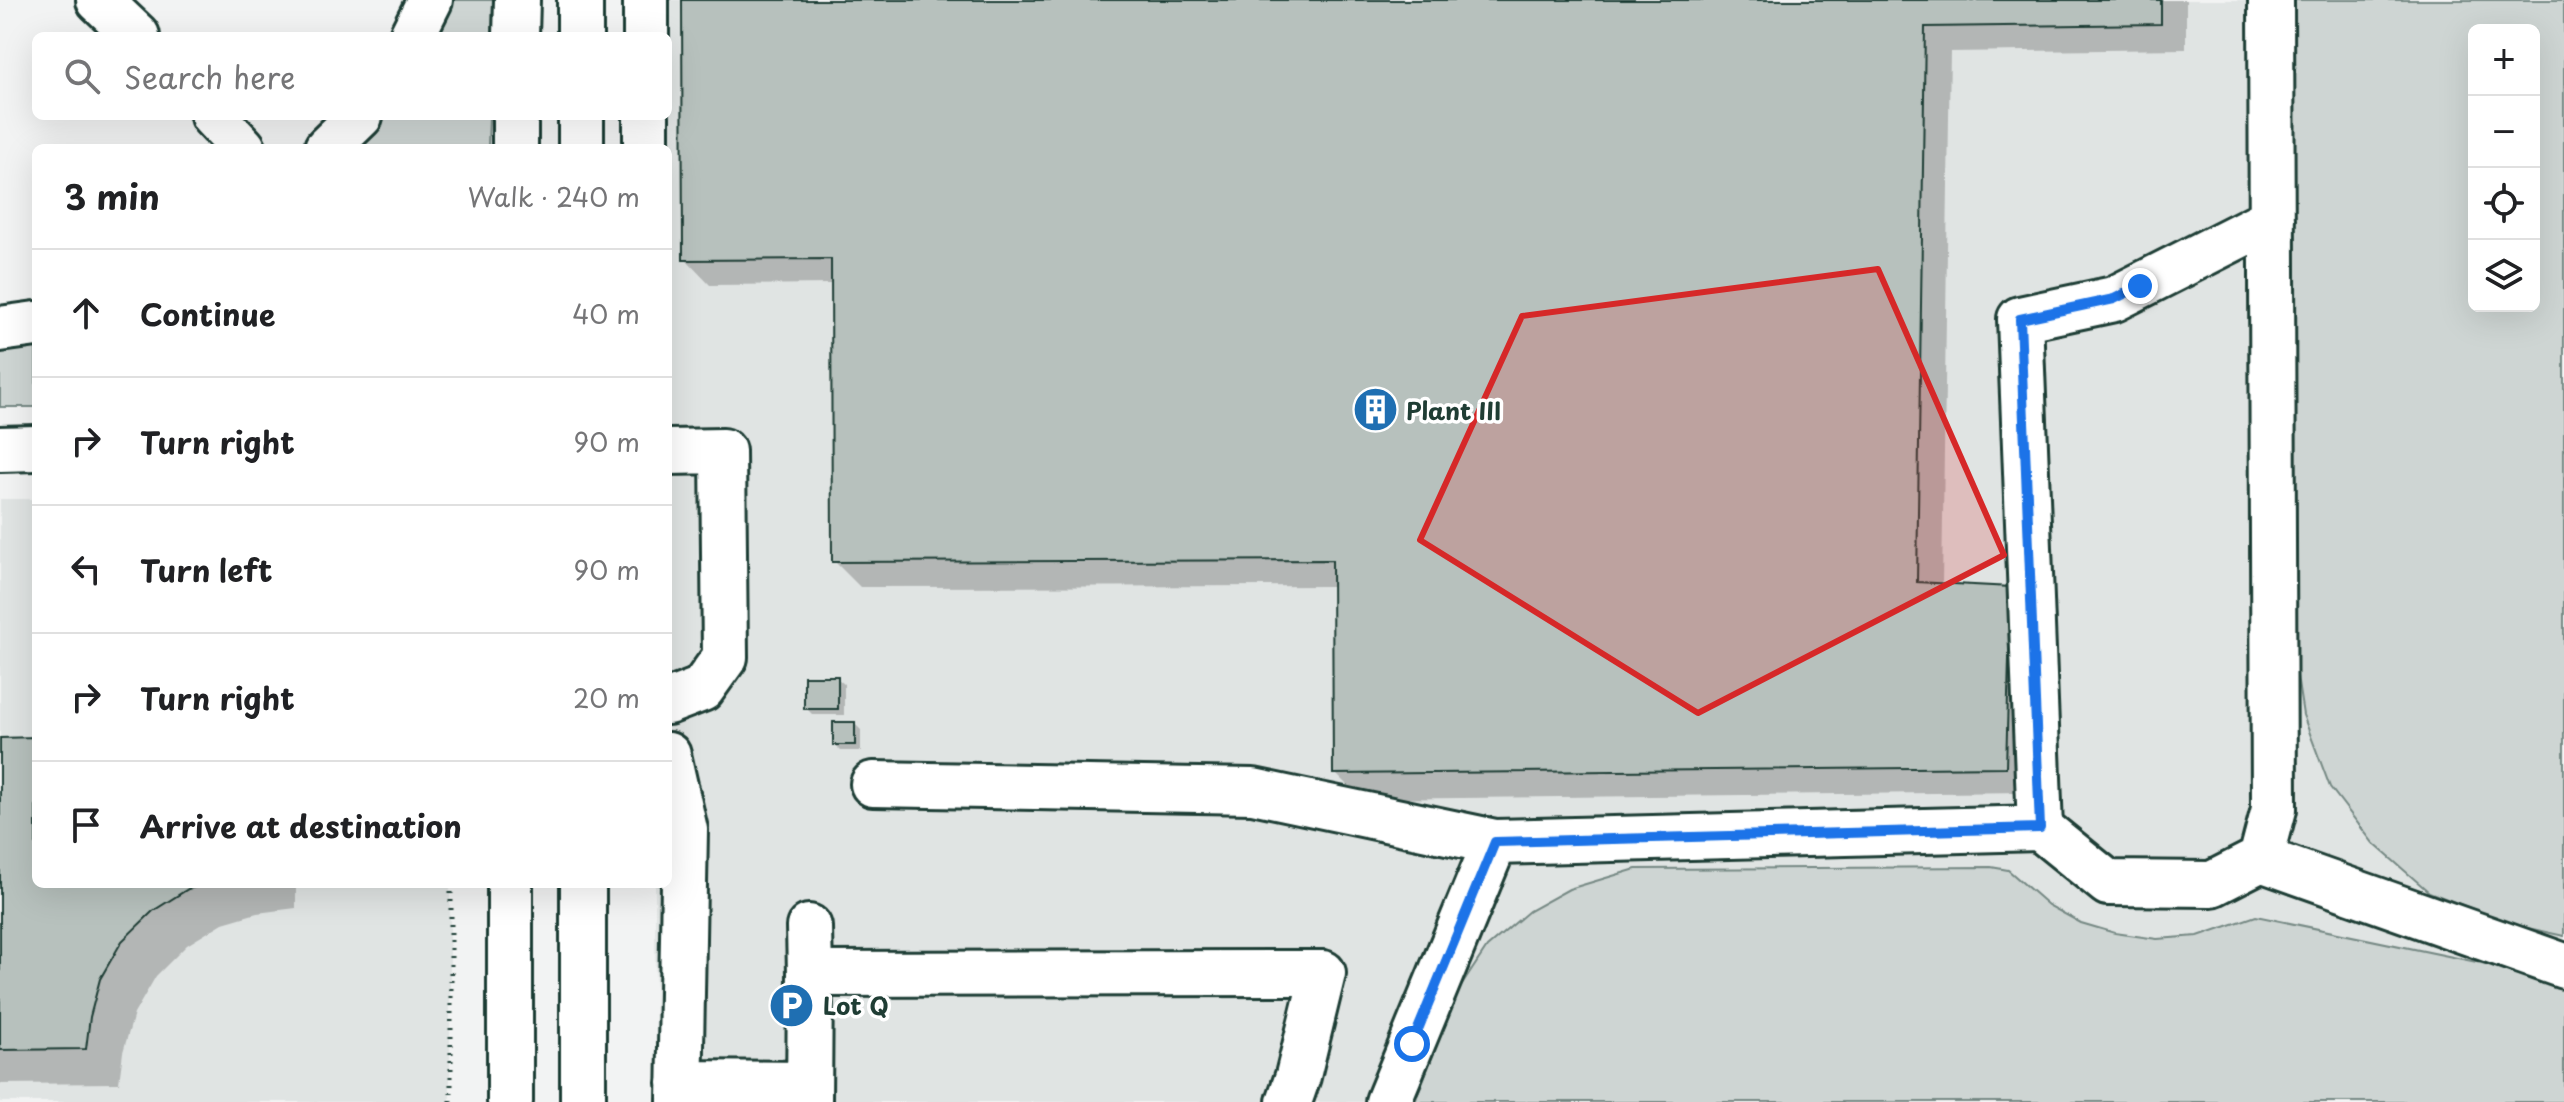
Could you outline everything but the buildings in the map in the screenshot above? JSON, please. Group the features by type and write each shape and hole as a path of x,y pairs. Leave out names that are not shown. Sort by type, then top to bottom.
{"main road":[{"path":"99,0 133,32"},
{"path":"414,32 430,0"},
{"path":"516,32 517,0"},
{"path":"580,0 580,32"},
{"path":"646,0 646,32"},
{"path":"2261,859 2274,809 2271,0"},
{"path":"217,120 239,144"},
{"path":"331,144 356,120"},
{"path":"515,120 515,144"},
{"path":"581,120 581,144"},
{"path":"646,120 646,144"},
{"path":"2040,828 2020,319 2114,299 2272,219"},
{"path":"0,329 32,325"},
{"path":"0,449 32,448"},
{"path":"672,452 723,451 725,657 702,689 672,700"},
{"path":"672,773 685,830 680,1092 809,1093 809,927"},
{"path":"873,784 1253,791 1495,842 2040,828 2108,883 2212,884 2261,859 2564,966"},
{"path":"1388,1102 1495,842"},
{"path":"510,888 510,1102"},
{"path":"583,888 583,1102"},
{"path":"810,974 1323,973 1289,1102"}],"path":[{"path":"451,888 451,1102"}],"highlighted area":[{"path":"1878,269 2004,555 1698,713 1420,540 1522,316"}],"shaded area":[{"path":"445,0 493,0 492,32 431,32"},
{"path":"651,0 2564,0 2564,1102 656,1102 655,888 672,888 672,144 668,144 668,120 672,120 672,32 666,32"},
{"path":"2293,0 2564,0 2564,936 2514,925 2429,892 2373,843 2330,787 2303,715 2294,657"},
{"path":"379,120 489,120 488,144 358,144"},
{"path":"32,342 32,407 0,407 0,344"},
{"path":"0,499 32,499 32,888 450,888 450,1102 0,1102"},
{"path":"1991,867 2008,870 2048,905 2081,923 2115,933 2157,939 2198,936 2256,916 2515,970 2564,987 2564,1102 1415,1102 1456,994 1487,947 1529,911 1569,889 1636,869"}],"place":[{"name":"Plant III","path":"1375,410"},
{"name":"Lot Q","path":"792,1005"}],"route":[{"path":"1412,1044 1495,842 2040,828 2020,319 2114,299 2140,286"}]}
